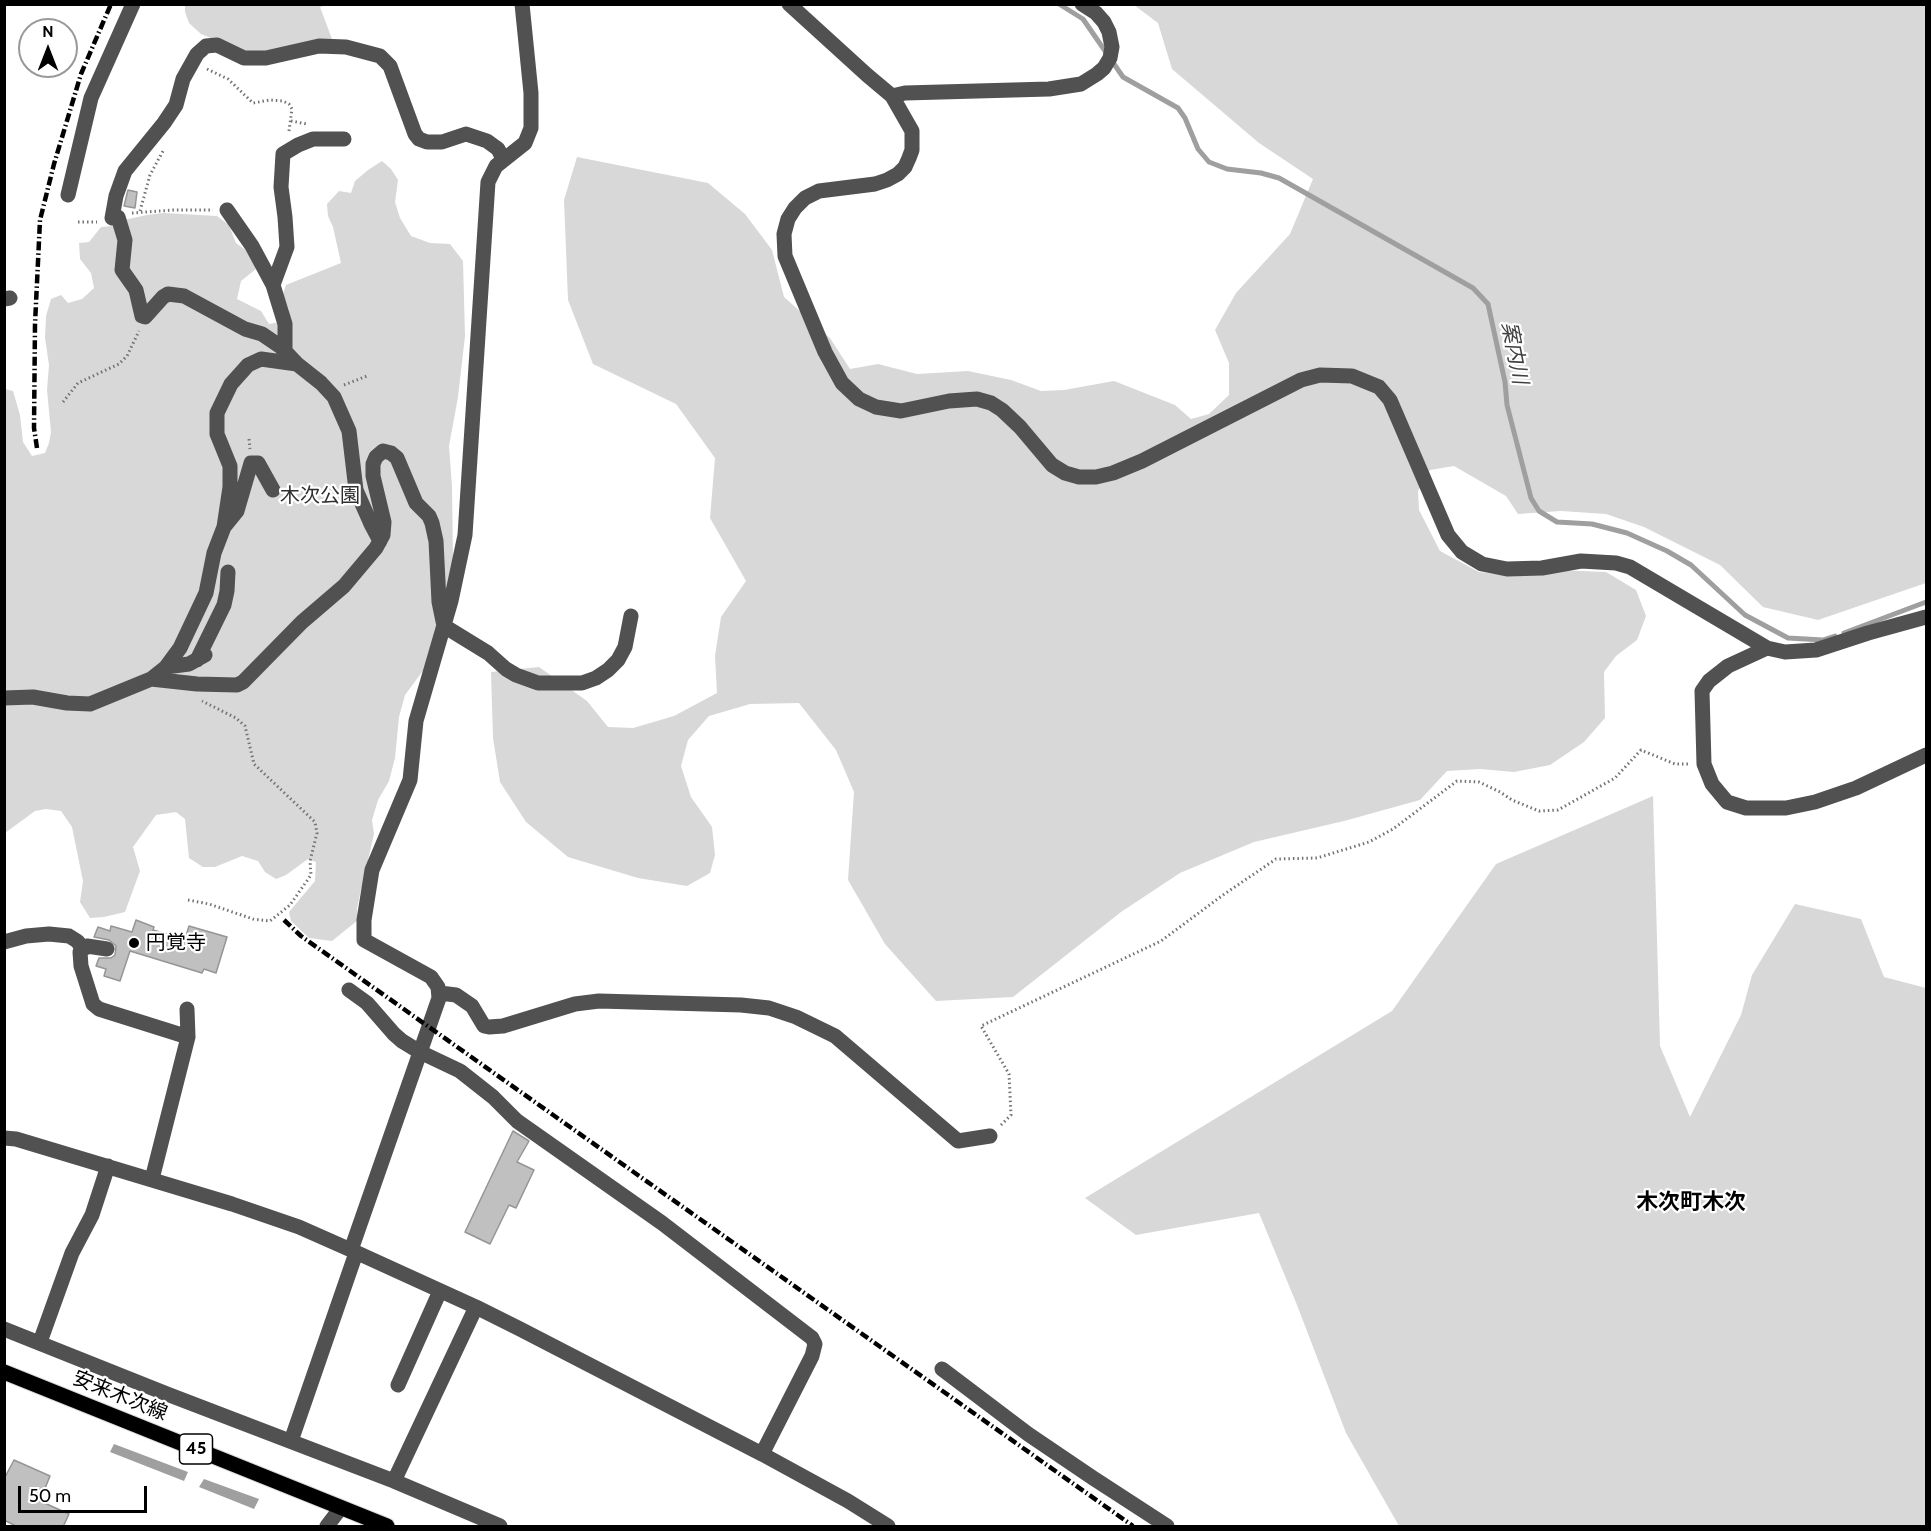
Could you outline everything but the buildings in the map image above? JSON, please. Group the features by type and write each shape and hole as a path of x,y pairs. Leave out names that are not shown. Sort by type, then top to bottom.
{"main road":[{"name":"安来木次線","path":"4,1372 387,1527"}],"street":[{"path":"68,195 91,98 133,4"},
{"path":"291,1441 440,993 436,982 431,977 368,944 363,934 364,920 372,870 410,780 416,721 452,601 465,536 488,182 496,166 525,142 531,128 531,93 522,4"},
{"path":"789,4 892,96 912,131 912,150 905,167 887,180 819,191 805,198 788,219 784,234 785,256 825,352 842,383 859,399 876,407 901,411 949,401 977,399 991,403 1020,427 1052,465 1065,473 1079,477 1096,477 1113,473 1142,461 1300,380 1320,375 1352,376 1379,387 1390,400 1448,535 1462,552 1482,564 1508,569 1542,568 1581,561 1600,561 1629,567 1767,648 1785,652 1816,650 1926,617"},
{"path":"892,96 905,93 1049,89 1071,87 1089,80 1104,68 1110,58 1112,47 1104,22 1096,13 1082,4"},
{"path":"380,541 356,490 349,431 338,405 328,390 297,364 285,350 262,334 245,329 177,294 168,294 163,297 145,317 142,316 136,290 122,270 125,240 115,217 116,196 125,171 176,105 183,79 197,54 206,46 218,45 244,58 266,58 319,46 346,47 380,56 390,66 419,139 427,142 442,142 466,134 487,141 498,149 503,159"},
{"path":"273,285 287,247 281,187 283,154 313,139 344,139"},
{"path":"226,210 252,246 273,285 285,324 285,350"},
{"path":"4,698 33,697 67,703 90,704 151,679 166,667 183,642 206,593 214,554 224,527 230,466 217,434 217,413 231,384 248,365 261,359 297,364"},
{"path":"151,679 237,685 243,682 302,622 344,586 376,548 383,535 384,522 373,476 373,464 379,453 387,451 394,455 400,463 416,503 429,516 435,533 438,594 444,626 478,646 516,675 538,683 582,683 596,678 618,660 625,647 631,616"},
{"path":"224,527 237,511 251,463 258,463 273,490"},
{"path":"197,660 224,605 228,572"},
{"path":"206,593 226,596"},
{"path":"1767,648 1728,666 1708,681 1701,692 1704,764 1712,784 1727,802 1746,808 1786,808 1815,802 1856,788 1926,755"},
{"path":"166,667 183,665 210,652"},
{"path":"4,942 26,936 49,934 69,936 83,948"},
{"path":"107,949 94,946 83,948 80,952 84,980 93,1004 99,1009 188,1037"},
{"path":"349,990 367,1003 394,1034 420,1052 460,1071 486,1091 517,1121 662,1223 812,1338 814,1344 812,1356 762,1455"},
{"path":"440,993 456,995 472,1006 484,1026 489,1027 503,1026 575,1004 598,1001 718,1004 769,1008 796,1017 835,1036 958,1141 990,1136"},
{"path":"152,1179 188,1037 187,1008"},
{"path":"4,1138 108,1166 232,1204 298,1227 354,1251 476,1307 762,1455 848,1501 888,1527"},
{"path":"40,1342 72,1253 92,1215 108,1166"},
{"path":"398,1385 440,1290"},
{"path":"394,1481 476,1307"},
{"path":"4,1329 394,1481 500,1527"},
{"path":"942,1369 1028,1434 1167,1527"},
{"path":"327,1527 340,1509"}],"path":[{"path":"192,63 228,79 252,103 270,100 283,101 288,104 292,110 291,121 283,154"},
{"path":"78,222 101,222 140,211 226,210"},
{"path":"63,402 78,383 120,364 137,338 145,317"},
{"path":"328,390 367,376"},
{"path":"188,900 210,904 253,919 270,921 277,918 290,905 311,875 310,861 316,833 315,822 254,764 246,726 236,718 196,697"},
{"path":"990,1136 1011,1115 1009,1074 981,1026 1161,941 1276,859 1317,858 1369,842 1393,829 1457,781 1479,782 1512,800 1539,811 1558,810 1615,778 1641,750 1675,764 1704,764"}],"green space":[{"path":"185,4 326,5 320,7 332,39 268,53 246,53 201,34 189,23"},
{"path":"1134,5 1926,5 1926,583 1818,620 1763,607 1720,565 1644,527 1606,514 1561,511 1518,514 1506,496 1454,466 1430,470 1418,491 1419,510 1440,551 1479,572 1510,576 1554,570 1606,572 1636,590 1646,616 1637,640 1616,656 1604,672 1605,718 1584,742 1550,765 1514,772 1480,769 1447,771 1420,800 1254,842 1180,873 1121,912 1013,997 936,1001 885,944 848,880 854,792 836,750 799,703 750,704 709,716 688,740 681,766 691,797 712,827 715,855 710,873 687,886 638,878 568,857 526,822 500,782 493,738 491,672 539,667 587,701 608,727 633,728 674,716 717,693 715,656 721,617 746,581 710,518 715,458 676,404 593,364 568,300 564,200 577,157 708,183 745,214 772,250 784,297 830,338 850,369 878,364 917,374 968,371 1011,380 1041,391 1064,390 1114,381 1175,405 1191,419 1209,414 1229,395 1229,363 1215,330 1236,293 1290,234 1313,179 1259,143 1172,69 1158,23"},
{"name":"木次公園","path":"382,161 398,180 395,202 400,218 411,236 430,243 450,244 463,261 465,336 458,397 449,446 453,561 448,592 425,668 405,695 399,717 395,758 389,781 378,800 372,820 374,834 368,860 369,871 361,889 357,909 358,920 332,941 309,938 291,921 289,912 315,881 316,862 308,859 286,875 276,879 265,872 258,861 242,856 215,867 203,867 189,858 185,819 176,812 156,815 133,847 140,871 125,912 90,918 80,902 83,881 72,827 61,811 46,809 35,811 5,833 5,389 13,391 20,415 23,442 32,456 45,453 51,432 47,390 49,365 45,338 46,316 51,299 61,295 68,303 82,299 94,288 91,273 80,259 79,243 89,242 101,227 113,226 124,220 164,213 217,216 229,225 236,243 251,254 256,269 241,281 237,299 261,311 269,324 280,322 289,311 283,294 286,285 341,263 327,204 339,191 351,193 355,181"},
{"path":"1653,796 1660,1046 1690,1117 1741,1015 1752,975 1795,904 1861,919 1884,977 1926,988 1926,1526 1399,1526 1346,1433 1259,1213 1136,1235 1085,1198 1392,1011 1496,864"}],"shaded area":[{"path":"114,1444 188,1472 184,1481 110,1452"},
{"path":"204,1479 259,1499 254,1509 199,1487"}],"waterway":[{"name":"案内川","path":"1059,4 1083,19 1123,77 1178,108 1185,118 1198,149 1209,162 1227,169 1261,173 1279,178 1473,288 1488,304 1505,382 1507,405 1531,498 1539,511 1557,522 1592,524 1627,533 1667,551 1691,565 1745,615 1788,638 1823,640 1835,636"},
{"name":"案内川","path":"1844,633 1926,602"}],"railway":[{"path":"37,448 34,428 35,324 40,220 81,74 111,4"},
{"path":"284,920 301,936 1133,1526"}],"place":[{"name":"円覚寺","path":"134,943"}],"district":[{"name":"木次町木次","path":"1691,1203"}]}
